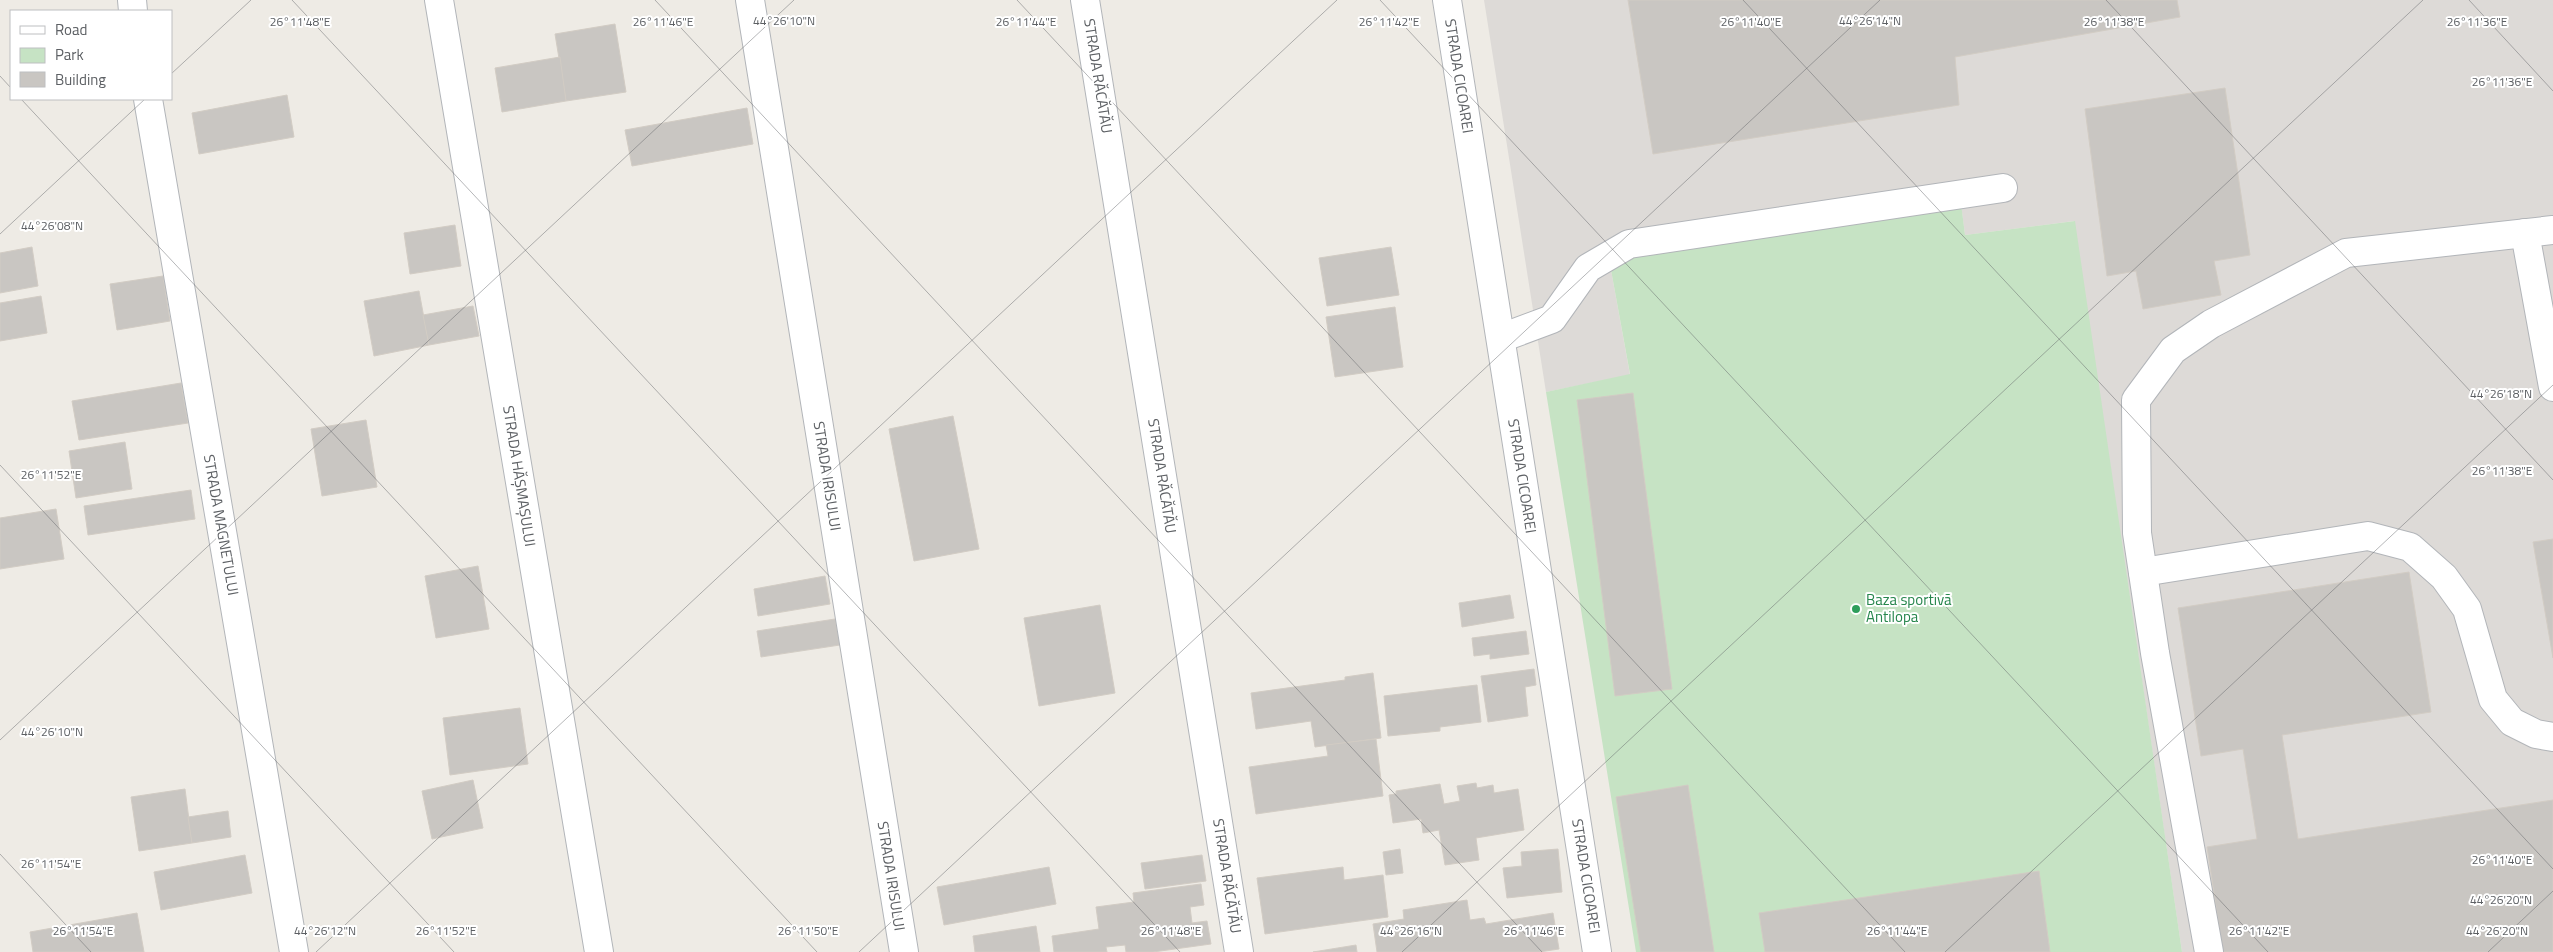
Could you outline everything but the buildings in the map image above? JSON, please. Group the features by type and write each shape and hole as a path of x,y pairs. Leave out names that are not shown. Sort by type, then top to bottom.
{"street":[{"name":"STRADA HĂȘMAȘULUI","path":"440,0 599,952"},
{"name":"STRADA IRISULUI","path":"750,0 904,952"},
{"name":"STRADA RĂCĂTĂU","path":"1085,0 1239,952"},
{"name":"STRADA CICOAREI","path":"1447,0 1598,952"},
{"name":"STRADA MAGNETULUI","path":"148,100 294,952"},
{"path":"1500,338 1552,318 1588,268 1628,244 2003,188"},
{"path":"2209,952 2155,653 2137,533 2136,400 2174,350 2211,324 2346,253 2553,230"},
{"path":"2525,233 2553,387"},
{"path":"2143,572 2368,536 2410,547 2444,577 2467,609 2494,699 2512,722 2536,734 2553,737"}],"shaded area":[{"path":"1484,0 2553,0 2553,952 2182,952 2074,221 1965,235 1960,196 1609,259 1630,375 1546,392"}],"green space":[{"name":"Baza sportivă Antilopa","path":"1960,195 1965,235 2075,221 2182,952 1636,952 1546,392 1630,374 1609,259"}],"place":[{"name":"Baza sportivă Antilopa","path":"1856,609"}]}
